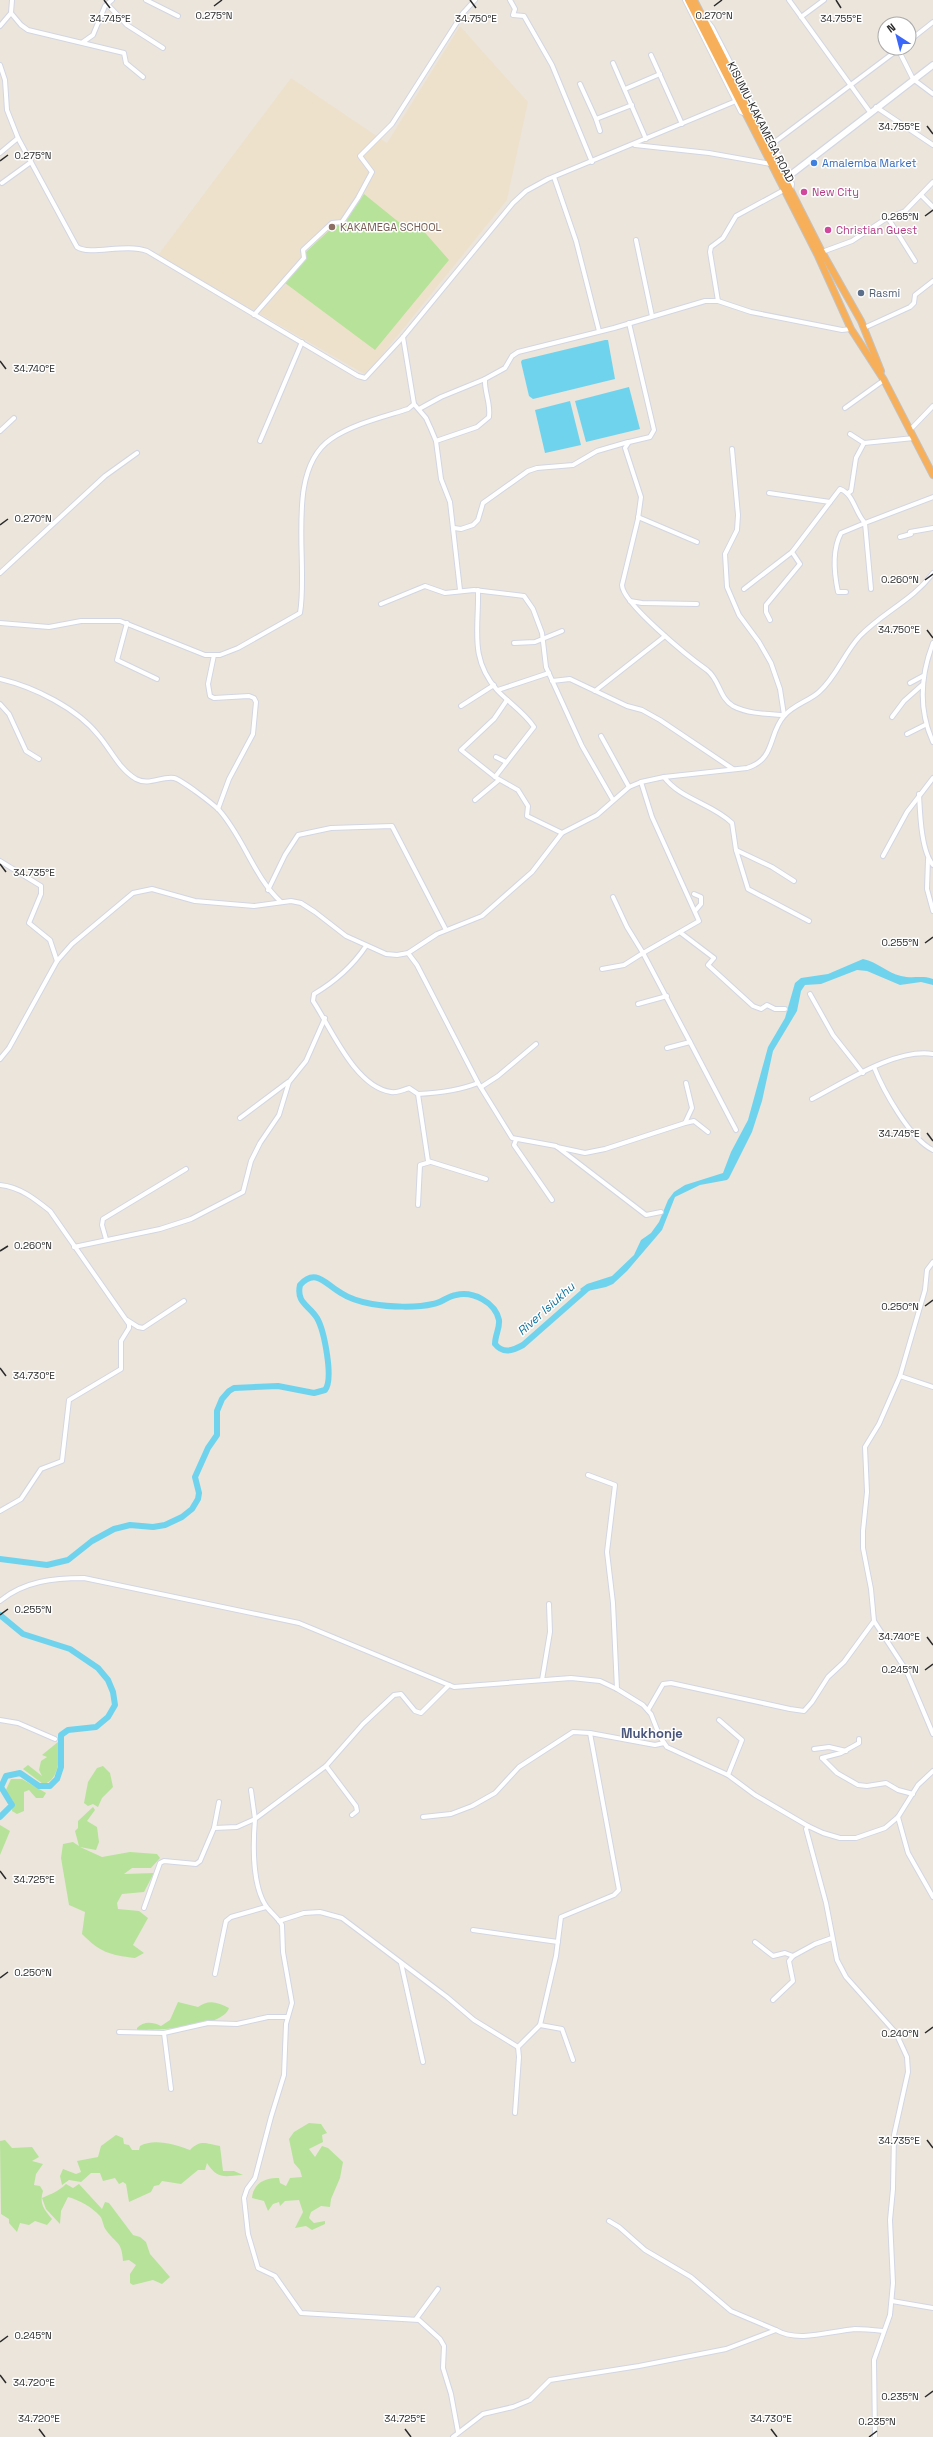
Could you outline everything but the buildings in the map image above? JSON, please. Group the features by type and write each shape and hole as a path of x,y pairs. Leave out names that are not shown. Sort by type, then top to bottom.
{"highway":[{"name":"KISUMU-KAKAMEGA ROAD","path":"688,0 771,164 788,190 857,314 884,380"},
{"name":"KISUMU-KAKAMEGA ROAD","path":"694,0 788,190 851,329 884,380 933,475"},
{"path":"846,319 852,318 857,314"}],"main road":[{"path":"789,176 876,107 933,65"}],"street":[{"path":"0,26 11,13 12,0"},
{"path":"83,42 95,32 105,6 112,0"},
{"path":"146,0 178,16"},
{"path":"254,314 304,258 303,250 332,223 342,222 358,198 372,172 360,156 392,124 463,13 475,0"},
{"path":"510,0 515,8 513,15 524,16 543,46 592,162"},
{"path":"685,0 741,112 747,116"},
{"path":"789,0 870,112"},
{"path":"801,17 824,0"},
{"path":"107,4 126,26 163,48"},
{"path":"11,13 21,26 28,30 124,53 126,63 143,77"},
{"path":"702,15 712,27 792,184 788,190 736,216 723,238 711,247 710,252 718,301"},
{"path":"917,35 933,22"},
{"path":"651,55 682,124"},
{"path":"772,144 889,56"},
{"path":"902,56 914,79 933,94"},
{"path":"613,63 646,139"},
{"path":"0,65 7,110 18,138 60,214 73,242 80,249 90,251 125,247 142,250 358,376 365,378 403,337 514,203 533,186 736,101"},
{"path":"625,89 660,74"},
{"path":"580,84 600,130"},
{"path":"596,119 632,105"},
{"path":"876,107 933,145"},
{"path":"0,153 18,138"},
{"path":"634,145 693,151 771,164"},
{"path":"2,184 31,162"},
{"path":"554,177 576,242 599,331"},
{"path":"822,252 852,241 888,218 905,211 933,182"},
{"path":"921,195 933,207"},
{"path":"888,218 915,261"},
{"path":"636,240 652,316"},
{"path":"864,328 910,308 914,303 914,295 933,280"},
{"path":"419,409 441,397 486,379 508,366 512,356 518,352 629,323 705,301 718,301 751,312 842,330 851,329"},
{"path":"454,528 461,529 473,525 478,520 483,504 528,471 537,468 573,465 597,451 646,439 653,435 654,430 629,323"},
{"path":"403,337 414,404 426,418 436,441 441,478 450,502 460,590"},
{"path":"260,441 302,342"},
{"path":"436,441 477,427 489,416 490,405 485,387 486,379"},
{"path":"845,408 884,380"},
{"path":"0,623 49,627 98,620 127,623 205,655 214,655 238,648 300,613 302,500 309,464 316,452 324,444 339,434 408,409 414,404"},
{"path":"910,430 933,406"},
{"path":"0,431 14,418"},
{"path":"850,434 864,444 914,438"},
{"path":"629,442 626,450 641,497 638,517 622,585 624,595 665,636 714,676 722,695 734,706 756,712 784,715"},
{"path":"848,494 851,491 856,458 864,444"},
{"path":"732,449 738,515 737,530 726,554 727,587 739,615 760,642 771,663 780,689 784,715"},
{"path":"0,573 104,476 137,453"},
{"path":"744,588 792,552 840,489 848,494 858,514 865,523 871,589"},
{"path":"769,493 830,502"},
{"path":"846,592 838,592 834,551 841,533 933,497"},
{"path":"638,517 697,542"},
{"path":"900,537 911,534 910,532 933,528"},
{"path":"770,620 766,612 766,605 800,564 792,552"},
{"path":"0,1059 9,1048 57,961 72,944 113,909 133,893 143,889 152,889 194,901 236,905 254,906 291,902 308,907 334,929 366,946 386,954 397,955 408,953 446,930 469,922 491,908 502,896 532,872 562,833 593,817 629,788 641,782 664,777 752,766 766,755 784,715 823,688 831,680 861,635 915,594 933,573"},
{"path":"381,604 425,586 445,593 460,590 478,590 524,596 533,609 542,640 543,653 552,681 582,746 614,800"},
{"path":"475,800 497,779 506,762 534,728 494,686 481,667 477,653 478,590"},
{"path":"629,600 642,603 697,604"},
{"path":"127,623 117,660 157,679"},
{"path":"514,643 542,640 562,631"},
{"path":"595,691 665,636"},
{"path":"933,643 923,676 922,686 922,712 925,725 933,742"},
{"path":"214,655 208,684 210,696 214,698 249,696 256,702 253,734 229,779 218,809"},
{"path":"498,690 549,673"},
{"path":"910,683 923,676"},
{"path":"0,679 41,695 82,719 98,735 124,770 136,779 144,782 174,778 182,782 218,809 242,843 268,890 281,902"},
{"path":"552,681 570,679 660,720 733,769"},
{"path":"461,706 494,686"},
{"path":"892,717 904,701 922,686"},
{"path":"507,700 494,719 461,750 497,779 518,790 528,806 527,816 562,833"},
{"path":"0,704 9,714 26,751 39,759"},
{"path":"907,734 925,725"},
{"path":"601,736 629,788"},
{"path":"496,757 506,762"},
{"path":"664,777 669,784 711,808 732,823 736,850 748,889 809,921"},
{"path":"883,856 919,794 933,778"},
{"path":"602,970 624,965 681,933 699,921 652,817 641,782"},
{"path":"919,794 921,822 928,859 926,889 933,911"},
{"path":"268,890 285,855 298,835 331,828 392,826 446,930"},
{"path":"736,850 772,867 794,881"},
{"path":"928,859 933,865"},
{"path":"0,861 41,886 41,894 29,923 50,940 57,961"},
{"path":"694,894 701,897 701,904 695,911"},
{"path":"613,897 627,927 667,996 736,1130"},
{"path":"681,933 714,958 708,965 753,1006 760,1009 767,1005 775,1009 785,1009"},
{"path":"366,946 354,964 336,981 312,996 341,1050 360,1073 385,1090 394,1092 412,1089 418,1094 430,1162"},
{"path":"408,953 417,965 479,1085 516,1140 556,1146 586,1153 605,1149 694,1121 708,1132"},
{"path":"810,994 833,1035 863,1073"},
{"path":"638,1004 667,996"},
{"path":"240,1118 289,1082 306,1061 325,1018"},
{"path":"667,1048 690,1042"},
{"path":"418,1094 449,1092 479,1085 498,1076 536,1044"},
{"path":"812,1099 874,1067 904,1056 933,1054"},
{"path":"874,1067 900,1117 924,1143 933,1150"},
{"path":"74,1247 106,1239 160,1229 191,1219 243,1192 252,1161 260,1143 283,1108 289,1082"},
{"path":"685,1123 692,1108 686,1083"},
{"path":"516,1140 514,1145 552,1200"},
{"path":"556,1146 646,1215 661,1212"},
{"path":"418,1205 420,1165 430,1162 486,1179"},
{"path":"106,1239 102,1225 103,1220 186,1169"},
{"path":"0,1185 18,1189 37,1200 54,1217 127,1320 138,1327 143,1328 184,1301"},
{"path":"933,1262 927,1270 925,1290 900,1376 879,1424 866,1447 867,1492 863,1548 872,1589 874,1621 906,1670 933,1734"},
{"path":"0,1511 21,1499 41,1469 62,1461 69,1400 121,1369 120,1346 129,1328 127,1320"},
{"path":"900,1376 933,1387"},
{"path":"588,1475 615,1485 607,1552 613,1603 617,1688"},
{"path":"0,1601 20,1588 50,1579 84,1578 299,1623 449,1685 472,1687 542,1680 586,1678 617,1688 648,1710 664,1744 672,1750 728,1775 755,1795 808,1826 823,1833 840,1838 856,1838 885,1828 898,1817 922,1780 933,1771"},
{"path":"542,1680 550,1632 549,1604"},
{"path":"648,1710 663,1684 672,1683 804,1710 812,1702 828,1677 844,1662 874,1621"},
{"path":"214,1828 237,1827 255,1819 326,1766 363,1724 394,1695 401,1694 415,1711 422,1713 449,1685"},
{"path":"0,1720 18,1723 55,1739"},
{"path":"719,1720 742,1740 728,1775"},
{"path":"423,1817 451,1814 472,1806 495,1793 519,1767 569,1734 577,1732 590,1733 655,1745 664,1744"},
{"path":"518,2047 540,2025 563,1914 614,1895 619,1890 590,1733"},
{"path":"859,1739 859,1743 846,1751 822,1758 837,1773 858,1785 866,1786 886,1783 898,1790 913,1794"},
{"path":"814,1749 829,1747 846,1751"},
{"path":"326,1766 356,1806 357,1811 352,1815"},
{"path":"251,1790 255,1819 252,1847 256,1874 266,1907 282,1925 282,1952 292,2003 291,2011 286,2017 284,2076 270,2117 255,2178 247,2188 244,2198 248,2234 258,2268 275,2276 290,2294 298,2309 304,2314 416,2319 434,2333 444,2346 443,2368 451,2394 458,2432"},
{"path":"144,1908 160,1863 164,1861 193,1865 198,1864 214,1828 219,1802"},
{"path":"898,1817 908,1853 933,1897"},
{"path":"808,1826 806,1829 826,1903 837,1960 846,1977 896,2033 907,2057 908,2072 894,2136 893,2189 890,2220 893,2283 892,2301 890,2315 883,2331 874,2360 875,2437"},
{"path":"215,1974 226,1921 231,1917 266,1907"},
{"path":"279,1921 304,1913 320,1912 331,1913 342,1918 447,1997 474,2020 518,2047"},
{"path":"473,1930 558,1942"},
{"path":"773,2000 793,1981 789,1961 793,1956 815,1944 832,1938"},
{"path":"755,1942 773,1956 785,1953 793,1956"},
{"path":"401,1962 423,2062"},
{"path":"119,2032 164,2033 208,2023 237,2024 268,2017 286,2017"},
{"path":"540,2025 564,2030 573,2060"},
{"path":"164,2033 171,2089"},
{"path":"515,2114 519,2057 518,2047"},
{"path":"609,2222 619,2227 645,2250 691,2277 731,2312 768,2326 785,2335 798,2336 857,2329 883,2331"},
{"path":"416,2319 438,2289"},
{"path":"892,2301 933,2308"},
{"path":"453,2437 483,2414 512,2407 530,2400 550,2380 639,2366 726,2349 776,2330 785,2335"}],"shaded area":[{"name":"KAKAMEGA SCHOOL","path":"460,26 528,102 507,200 366,375 158,255 291,78 387,143"}],"green space":[{"path":"364,194 411,232 420,227 449,260 375,350 285,283 305,260 306,252 335,225 344,224"},
{"path":"58,1742 59,1760 56,1773 53,1778 43,1784 23,1769 28,1765 42,1776 39,1770 41,1761 47,1757 42,1755"},
{"path":"103,1766 110,1773 113,1787 102,1798 98,1807 93,1804 88,1806 84,1803 88,1782 97,1768"},
{"path":"11,1779 22,1779 46,1793 43,1798 36,1798 29,1790 24,1792 24,1811 17,1814 12,1811 13,1801 5,1792"},
{"path":"93,1807 95,1810 87,1821 97,1827 99,1842 96,1850 80,1847 102,1857 130,1852 157,1854 160,1858 151,1868 132,1868 124,1874 154,1873 144,1892 122,1894 117,1903 118,1909 139,1911 148,1918 133,1945 144,1953 135,1958 118,1956 106,1952 94,1945 82,1934 85,1912 69,1905 61,1858 63,1844 73,1842 79,1846 75,1831 78,1828 78,1821"},
{"path":"0,1825 10,1831 0,1855"},
{"path":"178,2002 198,2007 202,2004 213,2002 229,2008 224,2015 215,2020 202,2024 173,2028 137,2030 137,2028 145,2023 161,2026 170,2020"},
{"path":"309,2123 321,2124 327,2133 322,2135 323,2142 309,2149 315,2157 322,2146 328,2148 343,2162 340,2178 331,2199 330,2207 321,2206 311,2212 309,2218 314,2223 325,2221 325,2224 312,2230 306,2226 295,2228 303,2212 299,2200 285,2201 280,2206 279,2202 273,2204 268,2211 264,2201 252,2198 255,2188 265,2180 279,2178 280,2183 286,2186 290,2178 302,2177 300,2170 294,2163 289,2139 294,2132"},
{"path":"116,2135 123,2138 124,2144 129,2145 132,2150 139,2150 140,2146 151,2142 171,2144 190,2150 197,2144 201,2143 220,2146 223,2171 234,2171 243,2175 218,2175 207,2163 205,2170 198,2170 181,2184 162,2181 159,2185 154,2186 151,2192 129,2202 126,2184 123,2182 119,2184 115,2178 103,2181 100,2173 91,2173 81,2182 69,2180 62,2185 60,2176 63,2169 76,2174 81,2172 77,2161 98,2157 101,2146"},
{"path":"5,2140 12,2148 32,2147 39,2157 32,2161 43,2164 36,2174 34,2185 40,2186 43,2191 42,2203 52,2219 47,2225 35,2221 29,2225 20,2223 17,2232 9,2223 9,2219 1,2214 0,2141"},
{"path":"66,2184 73,2188 79,2184 102,2209 105,2202 109,2203 133,2235 140,2237 146,2242 150,2254 170,2277 162,2284 153,2280 133,2285 130,2283 130,2274 136,2265 129,2260 123,2261 120,2246 104,2227 100,2216 81,2202 68,2197 61,2211 60,2224 46,2209 42,2198"}],"water":[{"path":"608,340 615,379 533,399 529,396 521,362 522,360"},
{"path":"629,387 640,429 586,442 575,401"},
{"path":"570,401 581,445 545,453 535,410"},
{"path":"863,959 873,962 896,975 933,979 933,985 921,982 900,985 867,971 857,970 821,984 805,985 801,991 797,1011 773,1051 762,1101 752,1132 729,1178 727,1180 700,1185 675,1197 662,1230 627,1271 613,1284 583,1292 580,1289 587,1284 612,1276 634,1255 641,1240 651,1233 659,1222 668,1200 674,1192 685,1185 723,1173 731,1152 748,1120 768,1047 785,1018 795,983 801,978 828,974"}],"waterway":[{"name":"River Isiukhu","path":"0,1559 47,1565 68,1560 92,1541 114,1529 130,1525 153,1527 165,1525 182,1517 192,1509 198,1499 199,1493 195,1477 208,1448 217,1435 217,1411 222,1399 229,1391 234,1388 278,1386 314,1393 325,1390 328,1384 329,1376 325,1343 320,1324 302,1300 299,1291 300,1285 306,1280 311,1278 321,1279 352,1299 386,1306 419,1306 436,1303 456,1295 463,1294 476,1296 488,1303 497,1314 499,1323 495,1344 504,1350 515,1349 523,1345 589,1287"},
{"name":"River Isiukhu","path":"0,1615 23,1634 70,1649 98,1668 108,1680 113,1692 115,1705 108,1717 96,1727 68,1730 61,1735 61,1767 57,1779 50,1786 39,1786 20,1773 6,1776 1,1787 12,1805 0,1817"}],"place":[{"name":"Amalemba Market","path":"814,163"},
{"name":"New City","path":"804,192"},
{"name":"KAKAMEGA SCHOOL","path":"332,227"},
{"name":"Christian Guest","path":"828,230"},
{"name":"Rasmi","path":"861,293"}],"district":[{"name":"Mukhonje","path":"652,1733"}]}
